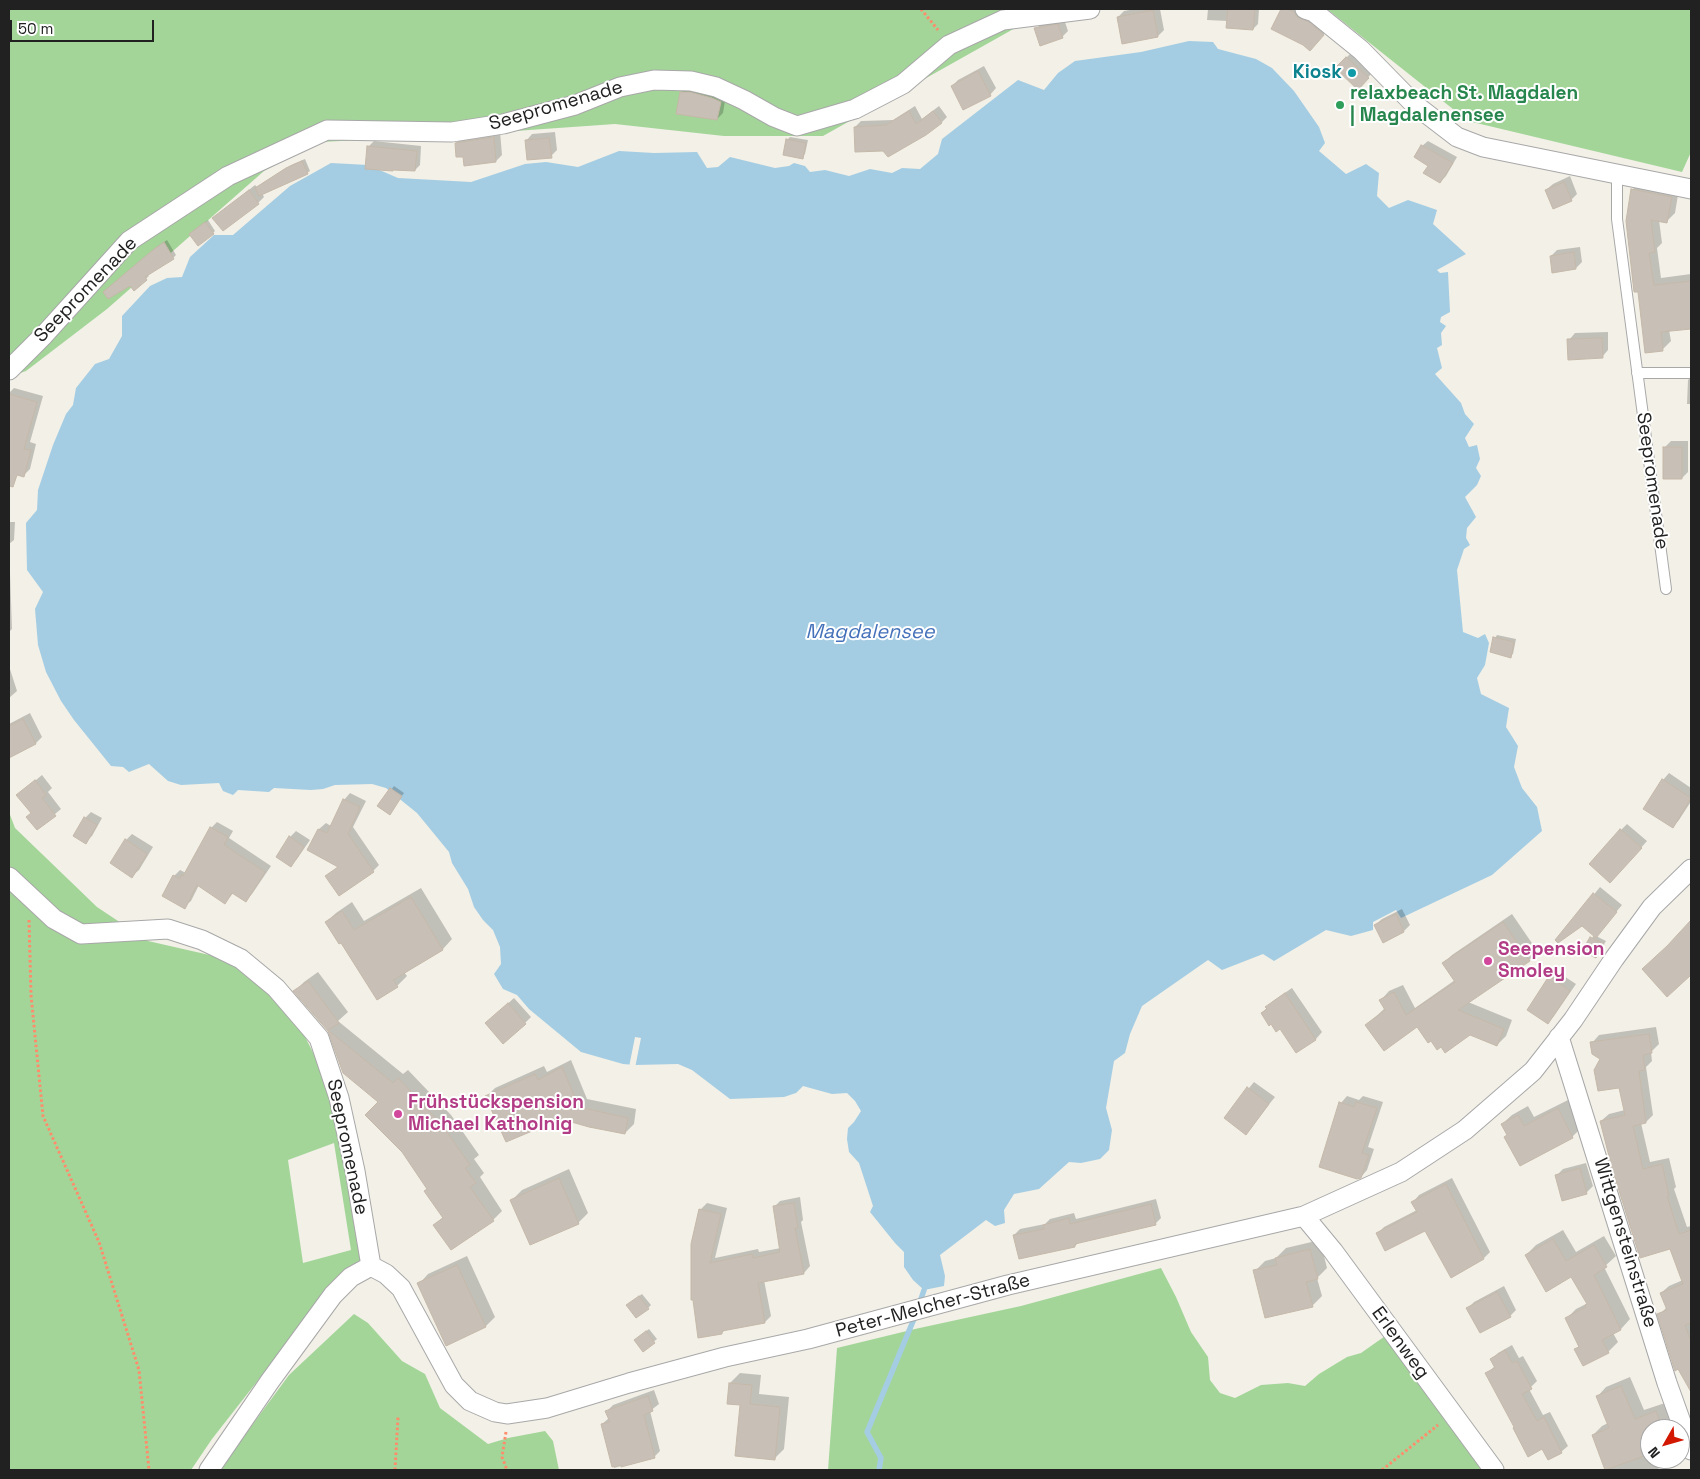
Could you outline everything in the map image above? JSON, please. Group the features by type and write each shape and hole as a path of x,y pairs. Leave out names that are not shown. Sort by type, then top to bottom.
{"street":[{"name":"Seepromenade","path":"9,370 44,335 129,241 228,176 327,130 452,132 502,124 575,105 620,87 654,80 691,81 716,87 774,117 797,126 863,105 903,84 949,45 1003,20 1090,9"},
{"path":"1306,9 1314,12 1361,50 1414,104 1457,137 1483,147 1691,189"},
{"name":"Peter-Melcher-Straße","path":"370,1266 386,1274 401,1288 454,1385 470,1401 496,1412 507,1414 547,1408 725,1357 808,1340 1008,1284 1304,1216 1401,1172 1465,1130 1533,1071 1560,1037 1652,907 1691,869"},
{"name":"Seepromenade","path":"9,877 54,919 81,934 168,929 202,940 241,959 276,988 319,1038 336,1089 355,1170 370,1266"},
{"name":"Wittgensteinstraße","path":"1560,1037 1667,1383 1691,1450"},
{"name":"Erlenweg","path":"1304,1216 1333,1251 1494,1470"},
{"path":"209,1470 265,1388 333,1295 351,1276 370,1266"}],"lane":[{"name":"Seepromenade","path":"1617,174 1617,219 1666,589"},
{"path":"1638,372 1691,373"}],"path":[{"path":"921,9 949,45"},
{"path":"29,897 31,995 43,1116 99,1242 139,1370 149,1470"},
{"path":"507,1414 502,1458 507,1470"},
{"path":"1382,1470 1451,1414"},
{"path":"395,1470 398,1416"}],"green space":[{"path":"9,9 1049,9 823,136 724,136 615,124 444,136 320,142 264,171 107,309 26,371 9,377"},
{"path":"1327,9 1691,9 1691,152 1682,172 1468,121"},
{"path":"9,812 15,828 97,907 148,941 227,959 292,1011 335,1096 363,1268 277,1356 212,1439 191,1470 9,1470","holes":["334,1143 351,1250 303,1263 288,1160"]},
{"path":"1161,1268 1191,1332 1208,1357 1210,1380 1220,1393 1235,1398 1261,1385 1288,1383 1305,1386 1319,1374 1347,1357 1361,1353 1388,1334 1489,1470 828,1470 837,1348 1021,1306"},
{"path":"354,1314 368,1323 402,1361 425,1374 440,1408 488,1444 545,1431 553,1441 559,1470 219,1470 289,1375"}],"water":[{"name":"Magdalensee","path":"1189,41 1213,42 1218,49 1256,59 1272,68 1294,91 1319,127 1325,143 1319,151 1346,174 1366,164 1379,173 1377,196 1389,208 1408,200 1437,210 1433,224 1466,254 1437,270 1440,273 1448,272 1450,312 1441,317 1440,322 1446,326 1441,333 1442,345 1437,348 1442,368 1435,374 1461,403 1465,414 1474,424 1465,438 1469,447 1477,445 1480,459 1476,468 1481,476 1477,485 1465,497 1476,517 1467,528 1466,538 1470,545 1464,549 1457,570 1463,632 1478,638 1485,634 1489,643 1485,665 1477,678 1481,694 1509,708 1506,727 1518,746 1514,767 1522,788 1537,807 1542,831 1492,875 1401,918 1396,910 1373,922 1373,930 1351,936 1326,930 1274,961 1263,954 1222,970 1208,960 1142,1006 1130,1034 1125,1053 1114,1061 1106,1108 1112,1130 1109,1150 1100,1159 1081,1163 1069,1162 1039,1189 1014,1194 1004,1210 1005,1223 995,1226 986,1220 940,1255 945,1276 944,1286 924,1290 913,1280 904,1267 904,1252 870,1212 873,1206 859,1163 849,1152 847,1139 848,1128 861,1111 847,1093 832,1094 803,1086 796,1093 784,1097 730,1099 692,1070 678,1064 623,1064 581,1052 529,1009 517,995 503,989 494,974 501,964 500,947 493,930 474,907 468,889 452,863 449,852 417,813 386,788 372,784 335,785 311,790 274,788 269,792 238,790 233,795 223,791 219,783 181,785 168,781 149,764 129,772 123,767 111,766 61,701 46,672 38,645 35,609 43,592 27,570 26,523 37,510 38,490 53,445 66,414 73,405 76,388 95,364 109,359 122,336 122,316 150,286 167,278 182,277 190,257 214,235 233,235 290,186 331,163 368,165 398,178 471,182 525,164 546,162 578,167 619,151 654,153 697,152 707,168 718,167 730,157 775,168 789,166 794,163 805,166 810,172 825,170 849,176 870,169 892,173 902,168 920,169 938,154 942,139 1018,80 1044,90 1058,73 1075,61 1141,52"}],"pier":[{"path":"635,1037 641,1038 635,1068 629,1067"}],"building":[{"path":"1228,9 1255,9 1253,30 1226,28"},
{"path":"1281,9 1288,9 1294,12 1297,17 1309,22 1324,35 1310,51 1303,45 1271,29"},
{"path":"1153,10 1158,37 1122,44 1117,17"},
{"path":"1058,24 1063,38 1040,46 1034,28"},
{"name":"Kiosk","path":"1346,57 1369,78 1358,90 1335,68"},
{"path":"978,71 991,96 963,110 951,86"},
{"path":"680,92 690,92 721,102 717,120 676,114"},
{"path":"909,111 916,124 933,111 942,123 926,135 888,157 883,151 855,152 854,127 886,125"},
{"path":"494,137 496,162 464,166 463,157 456,157 455,143"},
{"path":"549,138 552,158 527,160 525,140"},
{"path":"786,139 806,143 803,159 783,155"},
{"path":"1421,145 1453,163 1440,183 1423,173 1428,166 1414,157"},
{"path":"367,146 417,151 415,171 365,169"},
{"path":"302,161 308,174 259,196 255,188 286,168"},
{"path":"1564,182 1572,201 1553,209 1545,190"},
{"path":"1631,189 1672,197 1667,223 1651,220 1655,252 1649,253 1654,285 1691,281 1691,329 1661,332 1663,351 1645,353 1638,292 1634,292 1626,221"},
{"path":"249,190 259,204 223,231 212,218"},
{"path":"205,222 214,234 198,246 189,234"},
{"path":"164,242 174,259 145,277 147,280 134,291 130,286 108,299 103,292"},
{"path":"1574,252 1576,269 1552,273 1550,256"},
{"path":"1602,338 1603,358 1568,360 1567,339"},
{"path":"9,394 37,402 24,449 31,450 24,477 17,475 13,487 9,486"},
{"path":"1663,447 1682,447 1682,479 1663,479"},
{"path":"1493,637 1514,642 1511,658 1490,652"},
{"path":"23,719 36,744 9,758 9,726"},
{"path":"1662,779 1691,798 1673,828 1643,809"},
{"path":"35,780 46,795 42,798 56,816 37,830 26,817 31,813 16,795"},
{"path":"390,788 402,796 390,815 377,806"},
{"path":"343,799 360,807 348,834 374,872 339,896 325,876 338,867 307,850 318,829 327,833"},
{"path":"84,817 97,825 86,844 73,836"},
{"path":"210,827 228,837 224,845 265,872 246,902 232,893 225,904 197,885 185,909 162,896 173,875 180,879 181,875 183,876"},
{"path":"1620,829 1642,848 1610,883 1589,864"},
{"path":"289,836 304,847 291,867 276,857"},
{"path":"125,839 147,854 132,878 110,863"},
{"path":"1593,893 1617,912 1596,938 1582,926 1558,943 1555,940"},
{"path":"411,897 443,950 393,980 398,987 377,1000 341,943 339,944 325,922 342,911 354,930"},
{"path":"1396,914 1404,932 1383,943 1374,925"},
{"path":"1691,920 1691,975 1667,997 1642,969"},
{"path":"1503,922 1530,961 1458,1010 1504,1029 1497,1046 1470,1035 1445,1053 1441,1047 1437,1050 1431,1041 1428,1043 1417,1027 1384,1051 1365,1025 1385,1010 1379,1000 1394,992 1406,1015 1455,982 1442,963"},
{"path":"1590,937 1604,944 1596,958 1582,951"},
{"path":"1549,976 1570,991 1548,1024 1527,1010"},
{"path":"308,981 339,1023 328,1030 393,1083 398,1078 442,1125 470,1165 465,1168 476,1183 470,1187 494,1221 451,1250 433,1225 443,1218 424,1191 427,1189 402,1152 365,1115 378,1102 343,1073 328,1031 293,991"},
{"path":"1285,993 1316,1040 1296,1053 1280,1029 1276,1032 1271,1024 1269,1026 1261,1013 1267,1009 1265,1007"},
{"path":"508,1003 526,1024 503,1044 485,1023"},
{"path":"1649,1034 1652,1053 1643,1055 1645,1070 1639,1071 1646,1123 1633,1126 1643,1169 1662,1164 1669,1196 1667,1196 1679,1234 1691,1230 1691,1323 1685,1325 1691,1341 1691,1392 1678,1369 1675,1371 1657,1314 1667,1310 1660,1293 1683,1284 1670,1249 1640,1258 1612,1168 1600,1121 1625,1115 1619,1088 1598,1091 1594,1070 1600,1059 1592,1054 1590,1042"},
{"path":"562,1067 579,1107 628,1118 625,1134 561,1119 506,1142 485,1096 535,1074 538,1080"},
{"path":"1247,1087 1269,1104 1246,1135 1224,1118"},
{"path":"1339,1102 1354,1107 1356,1102 1377,1108 1362,1153 1369,1155 1361,1178 1357,1179 1319,1167"},
{"path":"1558,1108 1573,1138 1520,1166 1504,1137 1507,1135 1501,1124 1518,1115 1524,1126"},
{"path":"1580,1168 1587,1194 1562,1201 1555,1175"},
{"path":"559,1178 579,1224 530,1245 510,1200"},
{"path":"1446,1184 1484,1259 1451,1278 1425,1231 1385,1251 1376,1233 1417,1212 1411,1202"},
{"path":"794,1203 798,1228 795,1228 804,1274 758,1283 765,1323 722,1331 722,1334 698,1338 693,1300 691,1300 691,1244 699,1209 721,1214 710,1263 752,1254 753,1258 780,1252 773,1206"},
{"path":"1151,1204 1156,1225 1075,1244 1075,1247 1019,1259 1013,1235 1044,1229 1043,1225 1069,1218 1070,1224"},
{"path":"1553,1239 1566,1261 1594,1245 1607,1267 1594,1275 1621,1330 1602,1340 1609,1353 1583,1366 1574,1349 1579,1347 1565,1318 1586,1307 1585,1305 1587,1304 1571,1277 1546,1292 1525,1255"},
{"path":"1310,1249 1318,1279 1306,1282 1313,1307 1265,1318 1253,1270 1277,1265 1275,1258"},
{"path":"457,1265 486,1327 446,1346 417,1283"},
{"path":"1497,1292 1511,1317 1480,1333 1466,1308"},
{"path":"639,1296 649,1309 636,1318 626,1305"},
{"path":"646,1331 655,1343 643,1352 634,1340"},
{"path":"1505,1350 1512,1363 1517,1361 1532,1389 1522,1394 1537,1421 1544,1417 1562,1453 1548,1460 1542,1449 1528,1457 1485,1373 1495,1368 1490,1359"},
{"path":"729,1383 752,1385 750,1404 780,1407 775,1460 735,1456 740,1405 727,1404"},
{"path":"1621,1386 1635,1419 1656,1411 1659,1419 1640,1419 1640,1458 1605,1470 1592,1435 1609,1428 1596,1396"},
{"path":"648,1396 653,1411 644,1415 655,1458 621,1467 621,1465 612,1467 601,1424 610,1422 605,1411"}],"waterway":[{"path":"919,1305 924,1290"},
{"path":"879,1470 881,1458 867,1432 916,1314"}],"place":[{"name":"Kiosk","path":"1352,73"},
{"name":"relaxbeach St. Magdalen | Magdalenensee","path":"1340,105"},
{"name":"Seepension Smoley","path":"1488,961"},
{"name":"Frühstückspension Michael Katholnig","path":"398,1114"}]}
